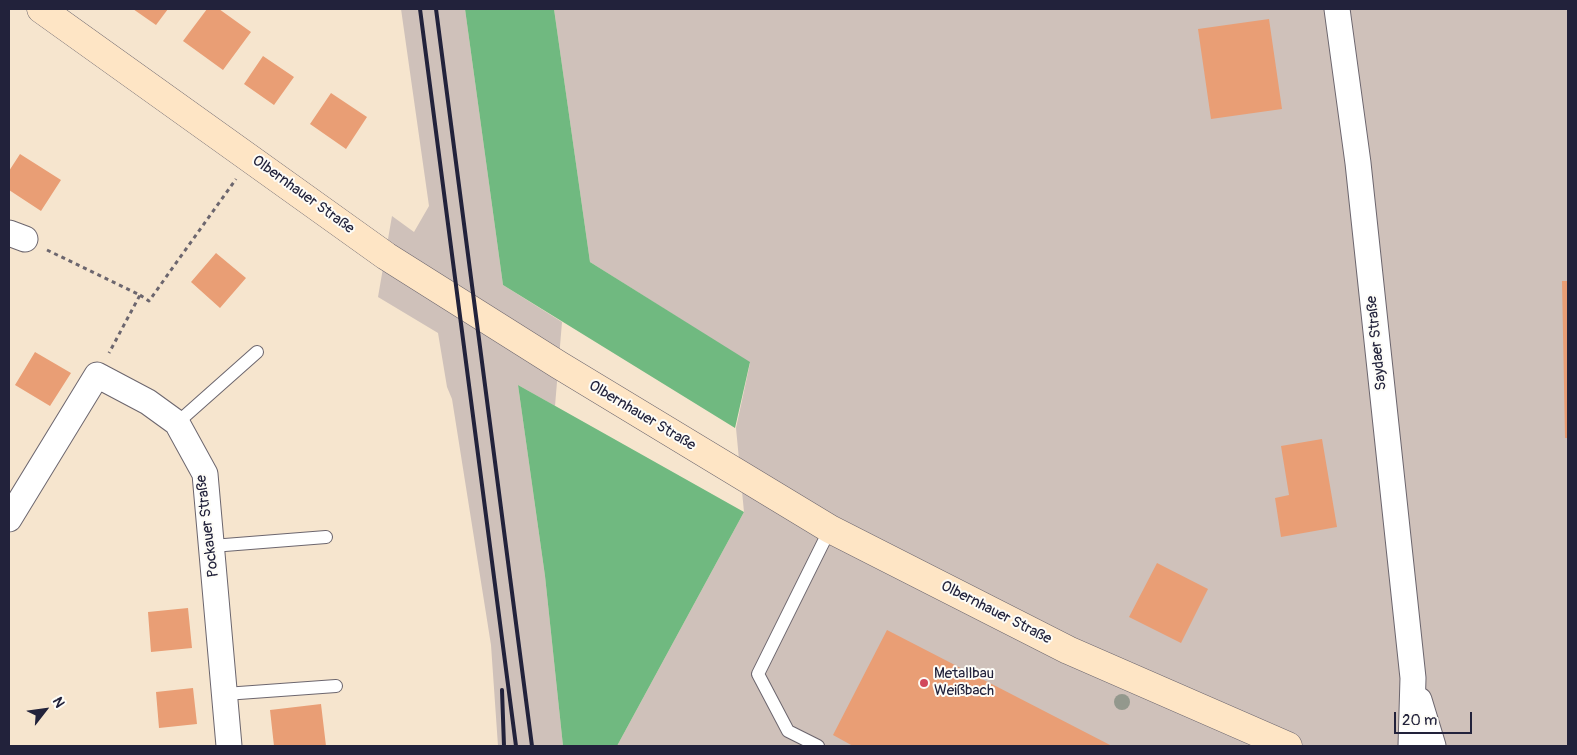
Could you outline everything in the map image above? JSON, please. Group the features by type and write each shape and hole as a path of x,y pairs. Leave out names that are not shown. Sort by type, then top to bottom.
{"street":[{"name":"Olbernhauer Straße","path":"41,9 386,256 558,365 830,529 1068,650 1288,746"},
{"name":"Saydaer Straße","path":"1337,9 1358,163 1413,678 1411,746"},
{"name":"Pockauer Straße","path":"97,375 148,402 177,424 205,474 230,746"},
{"path":"9,519 97,375"},
{"name":"Saydaer Straße","path":"1413,678 1434,746"}],"lane":[{"path":"177,424 256,352"},
{"path":"818,746 788,731 758,674 830,529"},
{"path":"212,546 326,537"},
{"path":"225,694 336,686"}],"path":[{"path":"17,236 149,301 234,182"},
{"path":"97,375 140,295"}],"shaded area":[{"path":"401,9 465,9 503,285 562,322 555,406 518,385 545,576 563,746 498,746 491,645 452,399 447,387 438,333 378,297 392,216 414,232 429,206"},
{"path":"554,9 1568,9 1568,746 617,746 744,512 736,428 750,363 590,262"}],"green space":[{"path":"465,9 554,9 590,262 750,362 735,428 503,285"},
{"path":"518,385 744,512 617,746 563,746 545,576"}],"building":[{"path":"133,9 168,9 156,25"},
{"path":"207,9 219,9 251,32 223,70 183,41"},
{"path":"1269,19 1282,109 1211,119 1198,29"},
{"path":"263,56 294,77 274,105 244,84"},
{"path":"331,93 367,117 346,149 310,124"},
{"path":"20,154 61,180 41,211 9,190 9,171"},
{"path":"216,253 246,278 220,308 191,282"},
{"path":"1562,281 1568,281 1568,438 1565,438"},
{"path":"35,352 71,373 50,406 15,385"},
{"path":"1322,439 1337,527 1281,537 1275,498 1289,495 1281,446"},
{"path":"1157,563 1208,589 1181,643 1129,617"},
{"path":"188,608 192,648 151,652 148,612"},
{"name":"Metallbau Weißbach","path":"887,630 1112,746 853,746 833,735"},
{"path":"193,688 197,724 159,728 156,692"},
{"path":"321,704 326,746 274,746 270,710"}],"railway":[{"path":"420,9 516,746"},
{"path":"436,9 532,746"},
{"path":"502,690 504,746"}],"place":[{"name":"Metallbau Weißbach","path":"924,683"}]}
